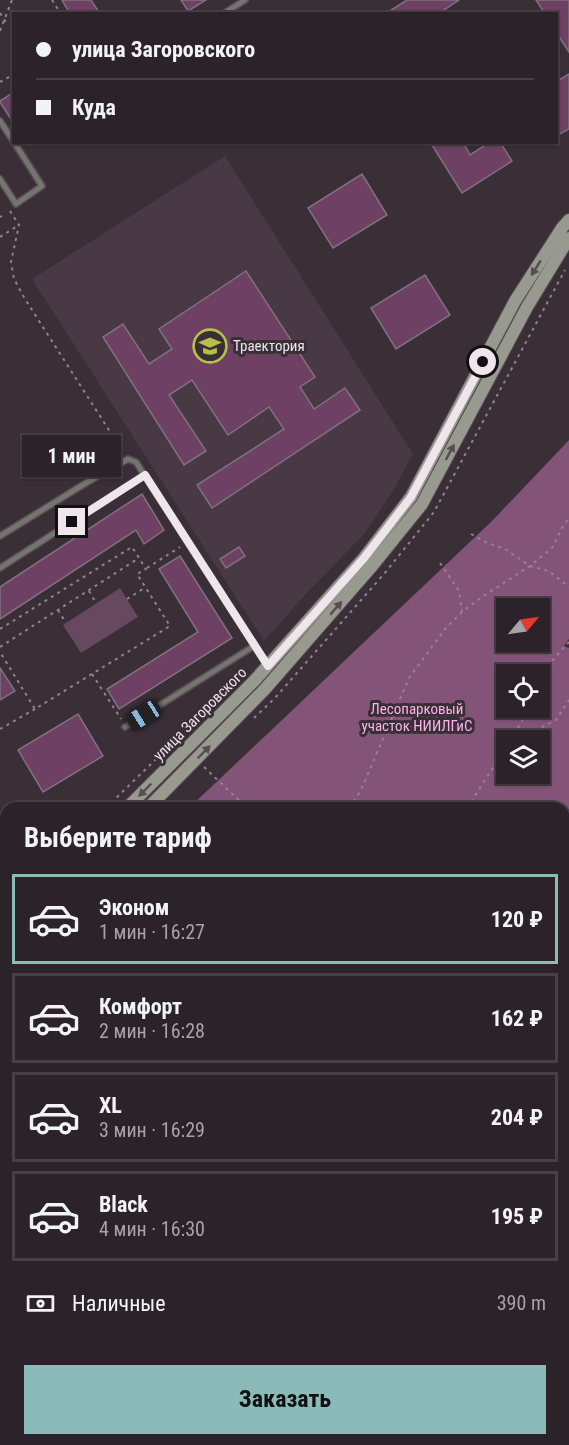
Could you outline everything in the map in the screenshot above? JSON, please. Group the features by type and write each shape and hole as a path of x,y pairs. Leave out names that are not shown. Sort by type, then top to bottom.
{"street":[{"name":"улица Загоровского","path":"133,802 268,666 364,558 411,497 515,302 569,220"},
{"name":"улица Загоровского","path":"154,802 265,689 372,567 422,504 527,307 569,238"}],"lane":[{"path":"226,12 245,0"},
{"path":"0,121 12,139"},
{"path":"0,178 16,204 42,186 15,144"},
{"path":"0,536 128,459 136,462 268,666"},
{"path":"0,568 145,475"},
{"path":"125,727 254,646"}],"path":[{"path":"0,31 12,0"},
{"path":"0,13 5,21"},
{"path":"5,21 12,21"},
{"path":"16,204 8,209 19,225 10,262 14,279 128,459"},
{"path":"0,237 19,225"},
{"path":"354,802 361,790 408,678 445,629 479,599 530,566 552,548 569,518"},
{"path":"471,534 505,549 530,566 549,571 569,588"},
{"path":"0,729 170,626 137,574 187,542"},
{"path":"0,629 132,547 146,569"},
{"path":"0,647 140,558"},
{"path":"440,563 459,591 462,612"},
{"path":"126,599 146,587"},
{"path":"89,591 96,603"},
{"path":"58,610 66,623"},
{"path":"549,664 569,642"},
{"path":"0,652 35,709"},
{"path":"92,674 125,727"},
{"path":"536,730 556,720 569,700"},
{"path":"112,802 210,707"},
{"path":"195,760 240,802"},
{"path":"471,802 496,763"}],"shaded area":[{"name":"Траектория","path":"225,156 413,454 366,532 264,641 32,279"},
{"path":"120,588 138,617 81,653 63,625"}],"green space":[{"name":"Лесопарковый участок НИИЛГиС","path":"569,440 569,639 564,646 569,648 569,802 195,802 492,521"}],"building":[{"path":"62,0 91,0 99,12 69,12"},
{"path":"181,0 206,0 188,11"},
{"path":"407,0 459,0 441,12 388,12"},
{"path":"536,0 569,0 569,52 558,35 558,12 544,12"},
{"path":"569,74 569,129 558,135 558,81"},
{"path":"12,93 12,121 0,102"},
{"path":"431,144 464,144 470,155 487,144 501,144 512,161 462,193"},
{"path":"362,174 387,215 333,248 308,208"},
{"path":"246,271 315,377 300,387 314,409 345,388 360,410 212,508 197,485 284,429 269,407 228,435 192,380 169,395 206,451 184,465 103,337 123,324 149,364 172,349 159,329"},
{"path":"425,275 450,315 396,349 371,308"},
{"path":"142,494 164,530 144,544 136,530 0,619 0,587"},
{"path":"239,547 245,556 226,568 220,559"},
{"path":"180,556 232,638 119,709 107,689 198,632 159,569"},
{"path":"0,668 15,691 0,700"},
{"path":"78,714 103,756 43,792 18,750"}],"place":[{"name":"Траектория","path":"210,346"}],"route":[{"path":"72,522 145,475 268,666 364,558 411,497 483,362"}]}
